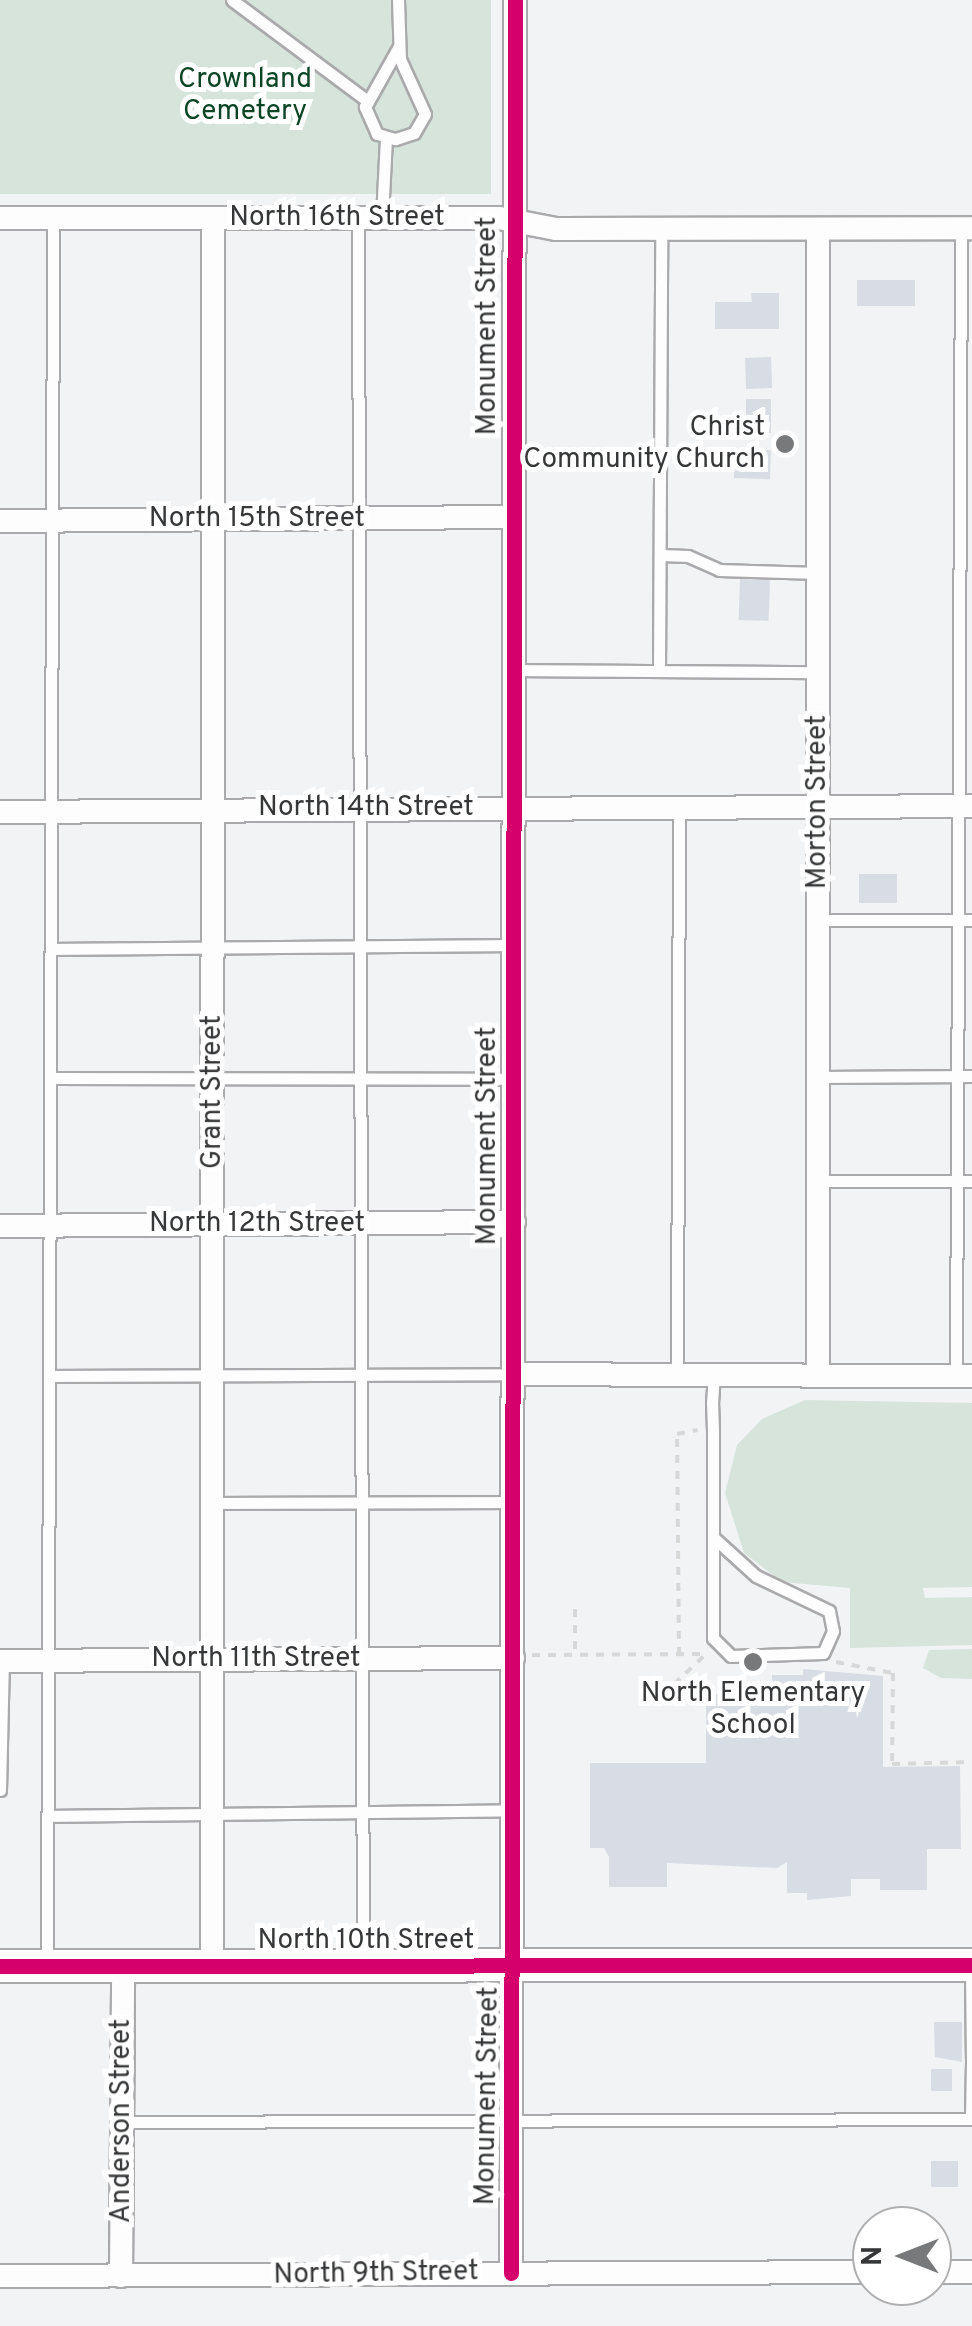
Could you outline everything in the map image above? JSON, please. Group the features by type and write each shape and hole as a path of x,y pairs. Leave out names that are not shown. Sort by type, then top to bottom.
{"main road":[{"name":"North 10th Street","path":"0,1966 972,1965"}],"street":[{"name":"Monument Street","path":"511,2272 515,1966 515,0"},
{"name":"North 16th Street","path":"0,218 513,220 556,230 967,228"},
{"name":"Grant Street","path":"212,1966 213,218"},
{"name":"Morton Street","path":"818,229 818,1376"},
{"name":"North 15th Street","path":"0,521 514,517"},
{"name":"North 14th Street","path":"0,812 965,806"},
{"name":"North 12th Street","path":"0,1226 514,1222"},
{"path":"514,1374 964,1376"},
{"name":"North 11th Street","path":"1,1660 513,1658"},
{"name":"Anderson Street","path":"121,2276 124,1967"},
{"name":"North 9th Street","path":"0,2276 852,2272"}],"lane":[{"path":"232,0 366,99 372,126 386,138"},
{"path":"386,138 414,133 425,114 398,48 398,0"},
{"path":"366,99 398,48"},
{"path":"363,1966 359,518 370,217 386,138"},
{"path":"48,1967 53,218"},
{"path":"964,1376 957,1183 965,920 967,228"},
{"path":"658,670 661,229"},
{"path":"661,555 688,556 719,570 818,573"},
{"path":"513,670 818,672"},
{"path":"677,1375 678,806"},
{"path":"818,920 965,920"},
{"path":"51,950 513,946"},
{"path":"818,1077 972,1076"},
{"path":"50,1078 513,1079"},
{"path":"818,1181 972,1181"},
{"path":"49,1376 514,1374"},
{"path":"712,1537 769,1584 829,1611 833,1631 823,1653 731,1656 718,1650 712,1537 714,1375"},
{"path":"212,1503 514,1502"},
{"path":"0,1790 1,1660"},
{"path":"48,1816 514,1810"},
{"path":"122,2122 971,2119 972,1965"}],"path":[{"path":"679,1655 677,1434 712,1430"},
{"path":"576,1609 576,1654"},
{"path":"513,1658 576,1654 704,1655 718,1650"},
{"path":"823,1653 856,1671 893,1673 892,1764 972,1762"},
{"path":"674,1684 704,1655"}],"green space":[{"name":"Crownland Cemetery","path":"0,0 491,0 491,194 0,194"},
{"path":"805,1400 972,1403 972,1587 923,1588 925,1598 972,1597 972,1645 850,1648 850,1588 782,1582 744,1553 725,1493 737,1445 762,1419"},
{"path":"972,1649 972,1679 941,1678 923,1668 929,1650"}],"building":[{"path":"857,280 915,280 915,306 857,306"},
{"path":"751,293 779,293 779,329 715,329 715,302 752,302"},
{"path":"771,357 772,388 746,389 745,358"},
{"path":"746,399 771,399 771,433 746,433"},
{"path":"735,449 771,450 770,479 734,478"},
{"path":"740,579 770,580 769,621 739,620"},
{"path":"859,874 897,874 897,903 859,903"},
{"path":"803,1669 883,1676 883,1767 960,1766 961,1849 927,1849 927,1890 880,1890 880,1879 851,1879 851,1896 807,1900 807,1893 787,1893 787,1862 777,1868 667,1863 667,1887 609,1887 609,1857 604,1848 590,1848 590,1763 706,1763 706,1694 731,1694 731,1683 772,1683 772,1675 803,1675"},
{"path":"934,2022 962,2022 962,2062 935,2057"},
{"path":"931,2069 952,2069 952,2091 931,2091"},
{"path":"931,2161 958,2161 958,2187 931,2187"}],"cycle path":[{"path":"511,2273 515,0"},
{"path":"0,1966 972,1965"}],"place":[{"name":"Christ Community Church","path":"785,444"},
{"name":"North Elementary School","path":"753,1662"}]}
